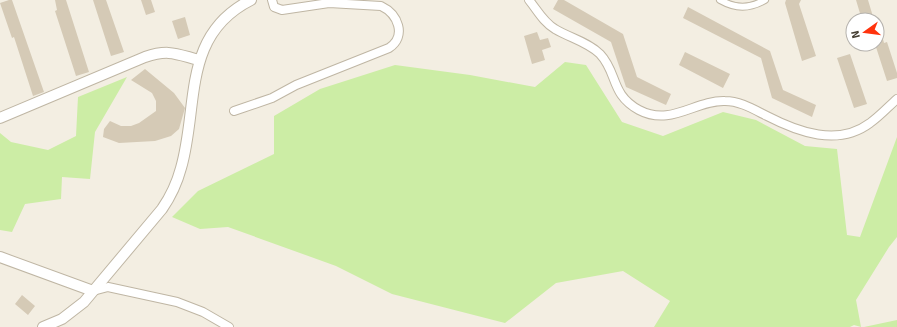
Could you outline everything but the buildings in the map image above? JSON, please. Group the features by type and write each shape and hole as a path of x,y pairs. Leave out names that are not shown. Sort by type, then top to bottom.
{"street":[{"path":"43,327 62,319 77,309 162,209 172,193 182,166 199,60 218,25 229,14 251,0"},
{"path":"234,111 272,98 296,85 389,48 395,44 399,34 398,21 388,9 381,6 329,3 282,10 274,7 272,0"},
{"path":"529,0 547,23 554,29 589,46 600,54 608,64 621,96 640,110 653,115 672,115 723,100 736,102 800,132 822,136 855,131 870,124 897,99"},
{"path":"720,0 736,7 746,7 755,6 765,0"},
{"path":"0,118 145,57 158,53 167,52 199,60"},
{"path":"0,257 92,291 108,287 177,302 204,312 229,327"}],"green space":[{"path":"565,62 586,65 622,122 663,136 723,112 756,120 805,146 837,149 847,235 860,237 897,137 897,237 889,247 856,300 861,327 854,325 850,327 654,327 670,301 623,271 556,283 505,323 392,294 336,266 228,227 200,229 172,217 198,191 274,154 274,116 320,89 395,65 470,75 535,87"},
{"path":"127,77 95,132 90,179 62,177 61,199 25,204 12,232 0,230 0,133 11,142 48,150 76,136 78,97"},
{"path":"897,320 897,327 864,327"}]}
